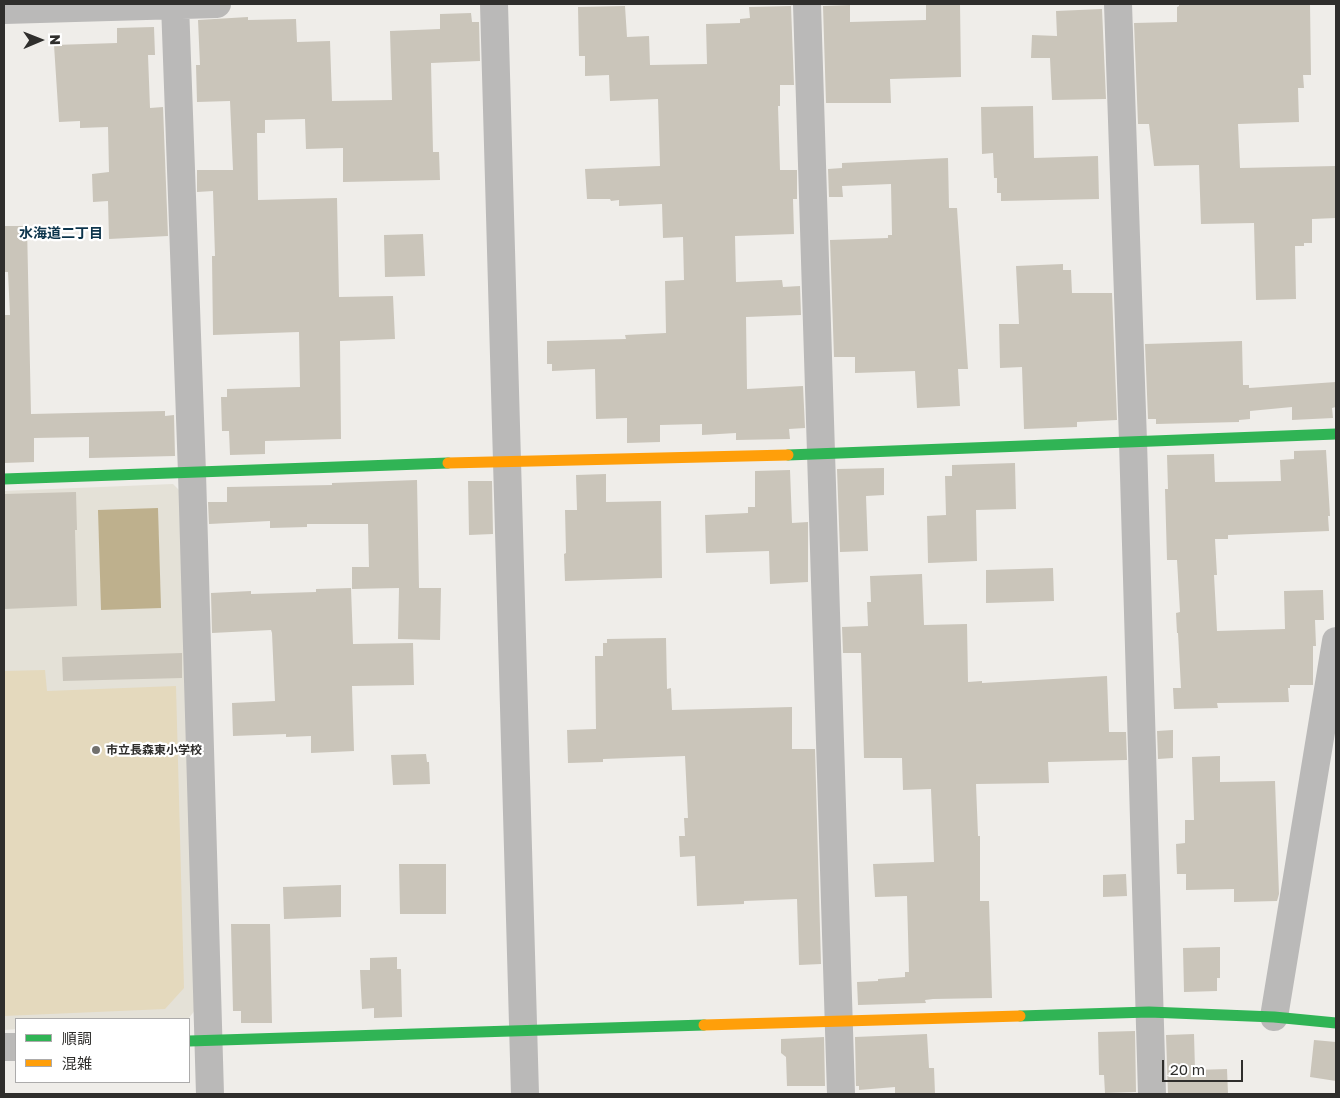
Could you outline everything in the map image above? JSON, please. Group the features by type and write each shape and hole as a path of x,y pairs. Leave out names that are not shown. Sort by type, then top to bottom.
{"street":[{"path":"175,4 192,473 198,1040 210,1094"},
{"path":"15,7 217,4"},
{"path":"494,4 525,1094"},
{"path":"807,4 841,1094"},
{"path":"1118,4 1152,1094"},
{"path":"4,479 507,461 821,454 1336,434"},
{"path":"1274,1017 1336,641"},
{"path":"198,1040 1149,1012 1274,1017 1336,1023"}],"shaded area":[{"name":"市立長森東小学校","path":"173,484 181,492 196,1009 189,1018 15,1018 15,1029 4,1030 4,491"},
{"path":"158,508 161,608 101,610 98,510"},
{"path":"45,670 47,691 176,686 184,988 165,1009 4,1016 4,671"}],"building":[{"path":"926,4 960,4 961,77 890,79 891,103 826,103 823,6 850,5 850,22 926,20"},
{"path":"1179,4 1310,4 1311,75 1303,75 1304,88 1298,88 1299,122 1238,124 1240,168 1336,166 1336,218 1312,219 1312,243 1304,243 1304,246 1295,246 1296,299 1256,300 1254,223 1201,224 1199,165 1154,166 1149,124 1138,124 1134,23 1177,22 1177,7"},
{"path":"625,6 627,37 649,36 650,65 707,64 706,24 740,23 740,19 750,18 749,7 791,6 794,85 780,85 780,106 778,106 780,170 797,170 797,199 793,199 794,234 735,236 736,282 782,280 783,287 800,286 801,315 746,317 747,389 803,386 805,428 789,429 790,439 736,440 736,433 702,435 702,424 660,425 660,442 627,443 627,418 596,419 595,369 552,371 552,364 547,364 547,341 626,339 625,335 666,333 665,281 684,280 683,237 663,238 662,204 619,206 619,200 587,199 585,169 660,166 658,99 610,101 609,75 585,76 585,56 579,56 578,7"},
{"path":"1102,9 1106,99 1052,100 1050,58 1031,58 1032,35 1057,36 1056,11"},
{"path":"471,13 472,22 479,22 480,61 431,63 433,152 439,152 440,180 343,182 343,148 306,149 305,119 265,120 265,133 257,133 258,200 337,198 339,297 393,296 395,339 340,341 341,439 265,441 265,454 230,455 229,431 222,431 221,397 227,397 227,389 300,387 299,332 213,335 212,256 215,256 213,191 197,192 197,170 233,170 230,101 197,102 196,65 200,65 198,20 248,17 248,20 296,19 297,42 330,41 332,101 392,100 390,31 440,29 440,14"},
{"path":"154,27 155,55 148,55 150,108 163,107 168,236 109,239 108,201 93,202 92,174 109,172 108,127 80,128 80,121 59,122 54,45 117,43 117,28"},
{"path":"1033,106 1034,158 1098,156 1099,199 1001,201 1001,193 997,193 997,178 994,178 993,153 982,154 981,107"},
{"path":"948,158 949,208 957,208 968,369 958,369 960,406 917,408 915,371 855,373 855,357 834,357 830,240 888,238 888,235 892,235 891,184 842,186 843,197 829,197 828,169 842,168 842,163"},
{"path":"4,226 27,226 31,414 165,411 165,416 174,415 175,456 89,458 89,437 34,438 34,462 4,463 4,315 10,315 8,272 4,272"},
{"path":"423,234 425,276 385,277 384,235"},
{"path":"1063,264 1063,270 1071,270 1072,293 1112,293 1117,420 1077,422 1077,427 1024,429 1022,367 1000,368 999,324 1019,324 1016,266"},
{"path":"1242,341 1243,385 1249,385 1249,388 1336,382 1336,407 1332,408 1333,418 1292,420 1292,407 1250,411 1250,419 1239,420 1239,422 1156,424 1156,419 1148,419 1145,344"},
{"path":"1326,450 1330,516 1328,516 1329,531 1228,535 1228,539 1215,539 1217,575 1214,575 1217,631 1285,629 1284,591 1323,590 1324,620 1315,620 1316,646 1313,646 1313,685 1290,685 1290,688 1288,688 1289,702 1217,703 1218,708 1174,709 1173,688 1181,688 1176,613 1180,612 1177,560 1167,560 1165,489 1168,489 1167,455 1214,454 1215,482 1281,481 1280,460 1294,459 1294,451"},
{"path":"1015,463 1016,509 976,510 977,561 928,563 927,516 946,515 945,476 952,476 952,465"},
{"path":"884,468 884,495 866,496 868,551 840,552 837,469"},
{"path":"790,470 792,523 808,522 808,582 770,584 769,551 706,553 705,515 748,513 748,507 755,507 755,471"},
{"path":"606,474 606,502 661,501 662,578 565,581 565,510 577,510 576,475"},
{"path":"417,480 419,588 441,588 440,640 398,639 399,588 352,589 352,567 369,567 368,524 307,524 307,527 270,528 270,521 209,524 208,502 227,502 227,487 332,485 332,483"},
{"path":"468,481 492,481 493,534 469,535"},
{"path":"76,492 77,606 4,609 4,494"},
{"path":"1053,568 1054,601 986,603 986,570"},
{"path":"922,574 924,625 967,624 968,682 982,681 982,683 1107,676 1109,732 1126,732 1127,760 1048,762 1049,783 976,784 978,836 980,836 980,901 989,901 992,998 933,999 925,1000 926,1003 858,1005 857,982 905,977 905,972 909,972 907,896 875,897 873,864 934,862 931,789 903,790 902,758 864,758 861,653 843,653 842,627 868,626 867,602 871,602 870,576"},
{"path":"351,588 353,644 413,643 414,685 352,686 354,751 311,753 311,736 286,737 286,734 233,736 232,703 275,701 272,633 271,630 212,633 211,593 251,591 251,594 316,592 316,589"},
{"path":"666,638 667,689 671,688 672,710 792,707 792,749 815,749 821,964 799,965 797,899 744,901 744,904 697,906 695,856 680,857 679,836 685,836 684,818 688,818 685,756 603,759 603,762 568,763 567,730 596,729 595,656 603,656 603,643 607,643 607,639"},
{"path":"182,653 182,678 63,681 62,657"},
{"path":"1173,730 1173,758 1158,759 1157,731"},
{"path":"426,754 427,762 429,762 430,784 393,785 391,755"},
{"path":"1220,756 1220,782 1275,781 1279,894 1277,901 1234,902 1234,889 1186,890 1186,874 1177,874 1176,844 1185,843 1185,820 1194,820 1192,757"},
{"path":"399,864 446,864 446,914 400,914"},
{"path":"1126,874 1127,896 1103,897 1103,875"},
{"path":"341,885 341,917 284,919 283,887"},
{"path":"231,924 270,924 272,1023 241,1023 241,1011 233,1011"},
{"path":"1220,947 1220,978 1217,978 1217,991 1184,992 1183,948"},
{"path":"397,957 397,969 401,969 402,1017 374,1018 374,1008 362,1009 360,970 370,970 370,958"},
{"path":"1135,1031 1136,1092 1105,1093 1104,1075 1099,1075 1098,1032"},
{"path":"927,1034 929,1068 934,1068 935,1094 895,1094 895,1087 859,1090 859,1086 856,1086 855,1037"},
{"path":"1194,1034 1195,1070 1227,1069 1228,1094 1168,1094 1166,1035"},
{"path":"824,1037 825,1086 787,1086 786,1057 781,1053 781,1039"},
{"path":"1314,1040 1336,1042 1336,1081 1310,1077"}],"traffic: fast":[{"path":"788,455 1336,434"},
{"path":"4,479 448,463"},
{"path":"1020,1016 1149,1012 1274,1017 1336,1023"},
{"path":"190,1041 704,1025"}],"traffic: slow":[{"path":"448,463 788,455"},
{"path":"704,1025 1020,1016"}],"place":[{"name":"市立長森東小学校","path":"96,750"}],"district":[{"name":"水海道二丁目","path":"61,234"}]}
